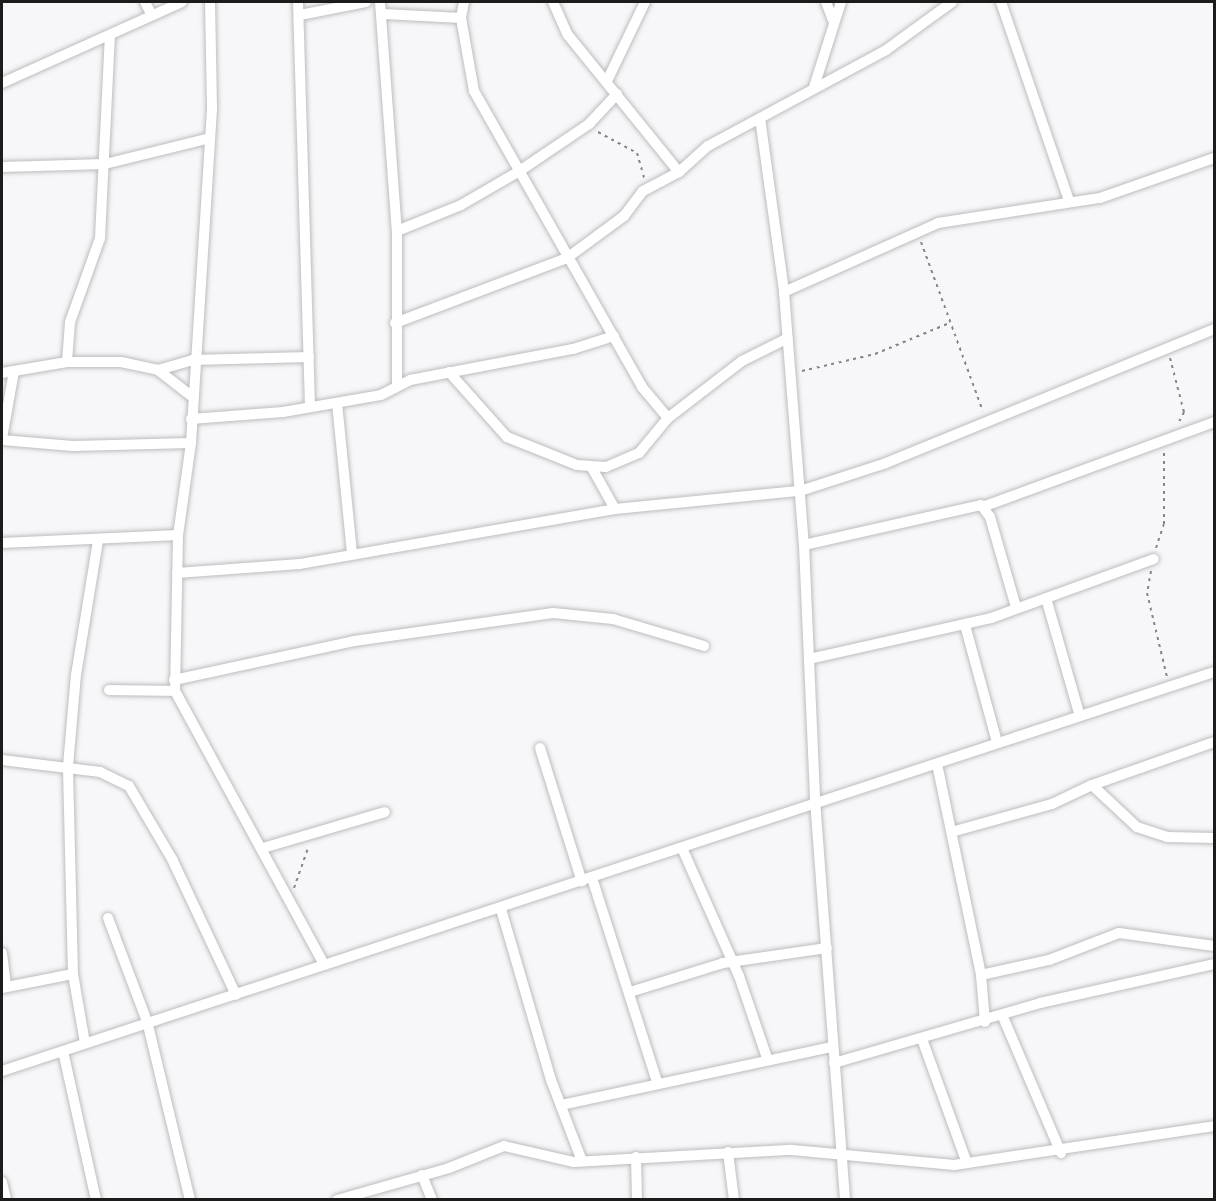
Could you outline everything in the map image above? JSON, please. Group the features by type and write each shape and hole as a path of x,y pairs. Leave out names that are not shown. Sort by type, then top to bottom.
{"street":[{"path":"145,2 151,14"},
{"path":"2,83 182,2"},
{"path":"210,2 210,138 192,360 191,443 178,535 175,686 291,896 324,964"},
{"path":"298,2 310,407"},
{"path":"300,15 366,2"},
{"path":"380,2 384,14 397,231 395,323 397,386"},
{"path":"464,2 461,18 474,91 642,387 668,418"},
{"path":"554,2 568,35 679,172"},
{"path":"607,81 645,2"},
{"path":"826,2 834,24"},
{"path":"814,87 841,2"},
{"path":"395,323 567,258 624,216 643,191 679,172 708,146 895,44 952,2"},
{"path":"1001,2 1070,201"},
{"path":"384,14 461,18"},
{"path":"66,362 70,322 96,259 105,164 110,36"},
{"path":"397,231 461,205 518,172 589,124 617,94"},
{"path":"760,118 784,292 788,338 804,545 815,800 845,1200"},
{"path":"2,167 105,164 210,138"},
{"path":"784,292 917,231 998,210 1070,201 1131,190 1215,158"},
{"path":"177,573 300,564 615,509 800,491 987,422 1215,329"},
{"path":"191,419 337,403 449,372 573,349 614,336"},
{"path":"449,372 507,437 592,468 628,461 668,418 742,361 788,338"},
{"path":"2,373 66,362 158,370 192,360 309,357"},
{"path":"158,370 190,395"},
{"path":"14,371 2,439 96,446 191,443"},
{"path":"337,403 352,554"},
{"path":"804,545 985,506 1172,433 1215,422"},
{"path":"592,468 615,509"},
{"path":"985,506 1016,607"},
{"path":"2,543 178,535"},
{"path":"86,1043 73,974 68,766 76,675 98,540"},
{"path":"809,659 965,625 1154,559"},
{"path":"1046,598 1079,713"},
{"path":"109,690 175,686 354,641 553,613 613,619 704,646"},
{"path":"965,625 997,742"},
{"path":"2,1071 147,1021 236,995 324,964 501,909 815,800 937,764 1079,713 1215,672"},
{"path":"955,831 1052,804 1092,784 1215,742"},
{"path":"540,748 630,992 657,1082"},
{"path":"2,760 68,766 116,778 140,800 236,995"},
{"path":"937,764 955,831 981,975 985,1022"},
{"path":"1092,784 1137,827 1167,837 1215,838"},
{"path":"263,848 314,831 385,812"},
{"path":"682,848 733,962 767,1058"},
{"path":"501,909 561,1105 582,1161"},
{"path":"108,918 147,1021 190,1200"},
{"path":"981,975 1049,960 1119,933 1215,946"},
{"path":"630,992 733,962 827,948"},
{"path":"2,953 4,988 73,974"},
{"path":"834,1063 1004,1017 1040,1003 1215,964"},
{"path":"1004,1017 1061,1153"},
{"path":"922,1039 967,1163"},
{"path":"561,1105 767,1058 832,1047"},
{"path":"63,1051 96,1200"},
{"path":"340,1199 422,1175 504,1146 550,1159 582,1161 728,1152 841,1151 923,1164 967,1163 1061,1153 1215,1125"},
{"path":"728,1152 734,1200"},
{"path":"636,1157 637,1200"},
{"path":"422,1175 432,1200"},
{"path":"2,1182 6,1200"}],"path":[{"path":"589,124 641,157 643,191"},
{"path":"917,231 947,324 987,422"},
{"path":"789,372 855,361 947,324"},
{"path":"1167,350 1184,412 1172,433 1162,465 1164,524 1147,593 1169,686"},
{"path":"291,896 314,831"}]}
